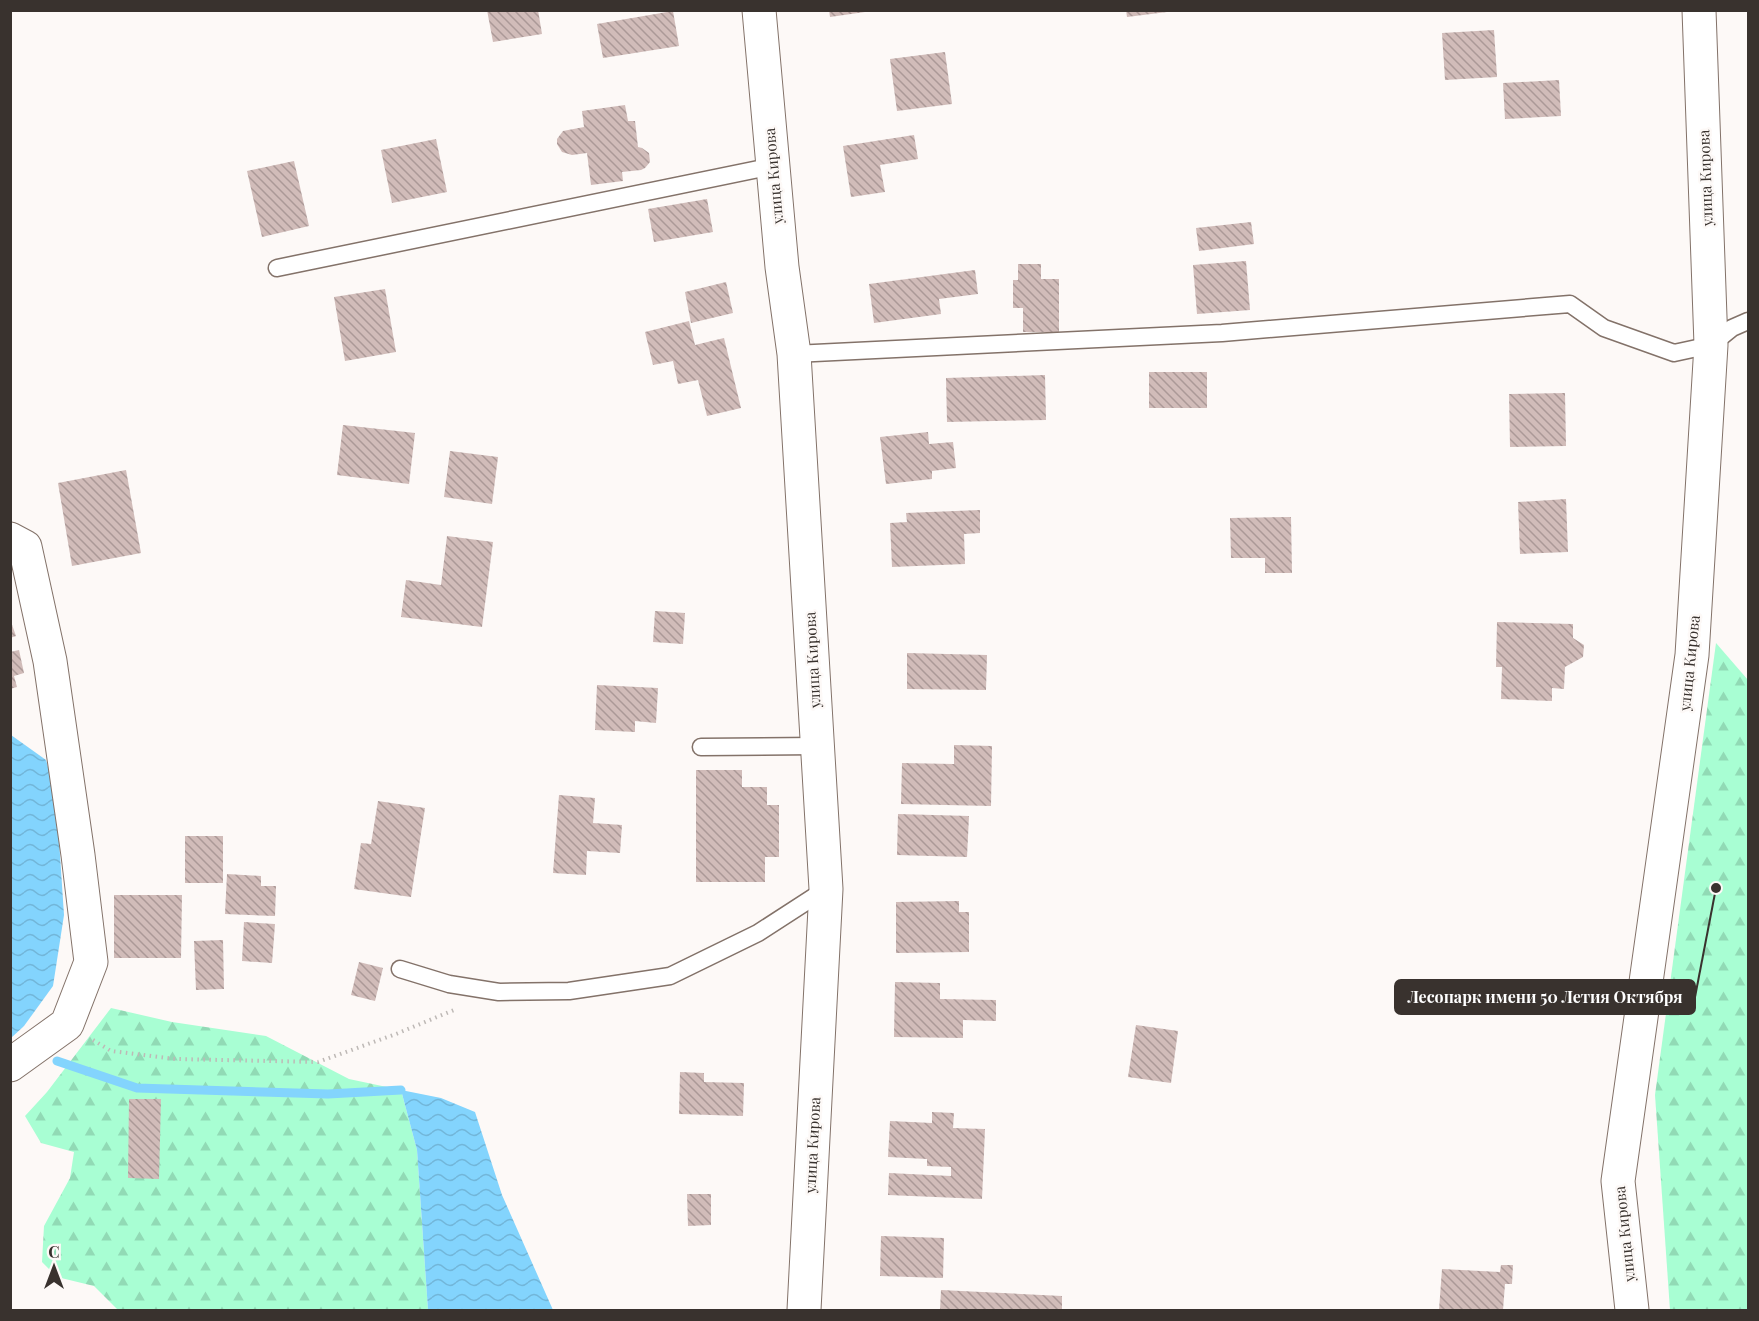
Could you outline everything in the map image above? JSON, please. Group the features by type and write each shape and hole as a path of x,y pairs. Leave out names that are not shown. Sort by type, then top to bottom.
{"street":[{"name":"улица Кирова","path":"759,10 782,267 794,354 826,889 804,1311"},
{"name":"улица Кирова","path":"1632,1311 1618,1181 1692,655 1712,345 1699,10"},
{"path":"10,540 26,547 50,662 91,962 67,1024 10,1065"}],"lane":[{"path":"277,268 772,166"},
{"path":"794,354 1222,333 1570,304 1604,328 1674,353 1712,345 1732,328 1749,321"},
{"path":"701,747 818,746"},
{"path":"400,969 449,984 500,992 569,991 670,976 758,933 826,889"}],"path":[{"path":"67,1024 111,1051 175,1059 318,1062 396,1034 500,992"}],"green space":[{"path":"1716,643 1748,680 1748,1310 1670,1310 1655,1095"},
{"path":"111,1008 172,1022 266,1036 349,1079 401,1090 417,1150 428,1310 118,1310 94,1286 57,1277 42,1262 44,1226 70,1178 74,1152 41,1143 25,1116 47,1092"}],"water":[{"path":"11,735 46,760 56,795 64,915 53,986 24,1026 11,1038"},
{"path":"401,1090 441,1098 475,1112 502,1195 553,1310 428,1310 417,1150"}],"building":[{"path":"487,10 538,10 542,34 493,42"},
{"path":"829,10 865,10 865,12 830,17"},
{"path":"1126,10 1166,10 1167,12 1127,17"},
{"path":"673,11 679,46 603,58 597,24"},
{"path":"1494,30 1497,77 1445,80 1442,33"},
{"path":"945,52 952,104 897,111 890,59"},
{"path":"1559,80 1561,116 1505,119 1503,83"},
{"path":"625,105 628,121 635,121 638,147 649,153 650,162 641,170 622,172 623,181 591,185 587,153 572,155 562,152 557,139 563,131 584,127 582,111"},
{"path":"914,135 918,159 880,165 885,192 851,197 843,146"},
{"path":"436,139 447,192 392,203 381,150"},
{"path":"294,161 309,226 262,237 247,171"},
{"path":"707,199 713,232 654,242 648,209"},
{"path":"1251,222 1254,244 1199,251 1196,228"},
{"path":"1246,261 1250,310 1197,314 1193,265"},
{"path":"1018,264 1041,264 1041,279 1059,279 1059,332 1023,332 1023,308 1013,308 1013,280 1018,280"},
{"path":"975,270 978,294 939,299 941,314 874,323 869,284"},
{"path":"726,282 733,313 691,323 685,292"},
{"path":"385,289 396,352 345,361 334,297"},
{"path":"689,321 695,345 724,338 741,408 707,416 698,380 678,384 673,361 653,365 645,332"},
{"path":"1149,372 1207,372 1207,408 1149,408"},
{"path":"1045,375 1046,420 947,422 946,378"},
{"path":"1565,393 1566,446 1510,447 1509,394"},
{"path":"343,425 415,433 409,484 337,475"},
{"path":"928,432 929,444 953,442 956,468 932,471 932,479 886,484 880,437"},
{"path":"450,451 498,457 492,504 444,497"},
{"path":"126,470 141,553 72,566 58,483"},
{"path":"1566,499 1568,552 1520,554 1518,502"},
{"path":"980,510 980,533 964,534 965,564 892,567 890,523 907,522 906,513"},
{"path":"1291,517 1292,573 1265,573 1265,558 1231,558 1230,518"},
{"path":"447,536 493,542 482,627 401,617 406,580 441,585"},
{"path":"655,611 685,613 683,644 653,642"},
{"path":"10,619 16,636 10,638"},
{"path":"1497,622 1573,624 1573,638 1584,645 1583,657 1565,667 1564,689 1552,688 1552,701 1501,699 1502,667 1496,667"},
{"path":"19,650 24,673 14,676 17,687 10,689 10,652"},
{"path":"907,653 987,655 986,690 907,689"},
{"path":"597,685 658,688 656,723 635,721 635,732 595,730"},
{"path":"954,745 992,746 991,806 901,804 902,763 954,764"},
{"path":"696,770 742,770 742,787 767,787 767,805 779,805 779,857 765,857 765,882 696,882"},
{"path":"559,795 595,798 593,823 622,825 620,853 587,851 586,875 553,873"},
{"path":"378,801 425,808 411,897 354,889 361,843 371,844"},
{"path":"898,814 969,816 967,857 897,855"},
{"path":"185,836 223,836 223,883 185,883"},
{"path":"227,874 261,876 261,886 276,886 275,916 225,914"},
{"path":"114,895 182,895 181,958 114,958"},
{"path":"959,901 959,912 969,912 969,952 896,953 896,902"},
{"path":"244,922 275,924 272,963 242,961"},
{"path":"223,940 224,989 196,990 194,941"},
{"path":"359,962 383,968 375,1001 351,995"},
{"path":"895,982 940,983 940,999 996,1000 996,1021 963,1020 963,1038 894,1037"},
{"path":"1136,1025 1178,1031 1171,1083 1128,1077"},
{"path":"680,1072 704,1073 704,1082 744,1083 743,1116 679,1114"},
{"path":"129,1099 161,1099 159,1179 128,1178"},
{"path":"932,1112 954,1113 953,1128 985,1129 982,1199 888,1195 889,1173 951,1176 951,1167 927,1166 927,1159 888,1157 890,1121 932,1123"},
{"path":"687,1194 711,1194 711,1225 688,1226"},
{"path":"881,1236 944,1238 943,1278 880,1276"},
{"path":"1501,1265 1513,1265 1512,1284 1505,1284 1503,1310 1439,1310 1442,1269 1500,1272"},
{"path":"941,1290 1062,1296 1062,1310 940,1310"}],"waterway":[{"path":"57,1061 137,1088 328,1094 401,1090"}],"place":[{"name":"Лесопарк имени 50 Летия Октября","path":"1716,888"}]}
